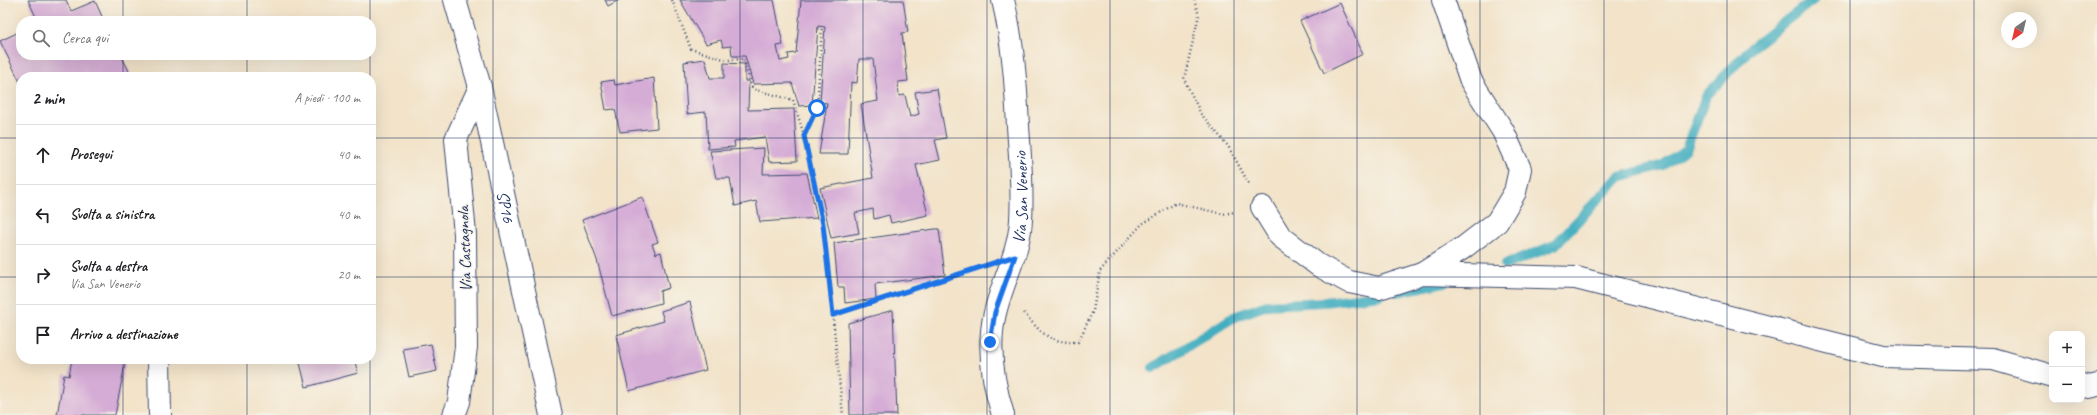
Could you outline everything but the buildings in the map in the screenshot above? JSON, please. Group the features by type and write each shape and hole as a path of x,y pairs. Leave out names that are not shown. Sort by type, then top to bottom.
{"street":[{"name":"SP16","path":"454,0 480,87 551,415"},
{"name":"Via San Venerio","path":"1003,415 998,400 990,342 995,312 1015,256 1021,221 1021,163 1014,62 1004,0"},
{"path":"1262,207 1280,236 1318,265 1349,282 1379,288 1422,274 1463,248 1497,222 1515,192 1520,168 1503,131 1471,82 1444,0"},
{"name":"Via Castagnola","path":"454,415 459,402 466,347 465,234 456,139 480,87"},
{"path":"1422,274 1576,278 1883,356 1993,359 2049,375"},
{"path":"159,364 160,415"},
{"path":"2085,386 2090,387 2097,385"}],"path":[{"path":"672,0 691,49 727,60 744,59 752,86 756,90 793,100 804,136 823,224 843,415"},
{"path":"1004,288 1042,334 1062,342 1078,342 1093,310 1100,271 1142,224 1176,203 1223,214 1262,207 1228,146 1201,114 1184,79 1199,15 1194,0"},
{"path":"804,136 817,108 822,26"},
{"path":"833,315 1015,256"}],"waterway":[{"path":"1505,265 1555,245 1619,177 1663,165 1686,149 1706,96 1751,48 1813,0"},
{"path":"1397,292 1444,282"},
{"path":"1153,368 1234,317 1267,305 1324,302 1380,295"}],"route":[{"path":"817,108 804,136 823,224 833,315 1015,256 995,312 990,342"}]}
